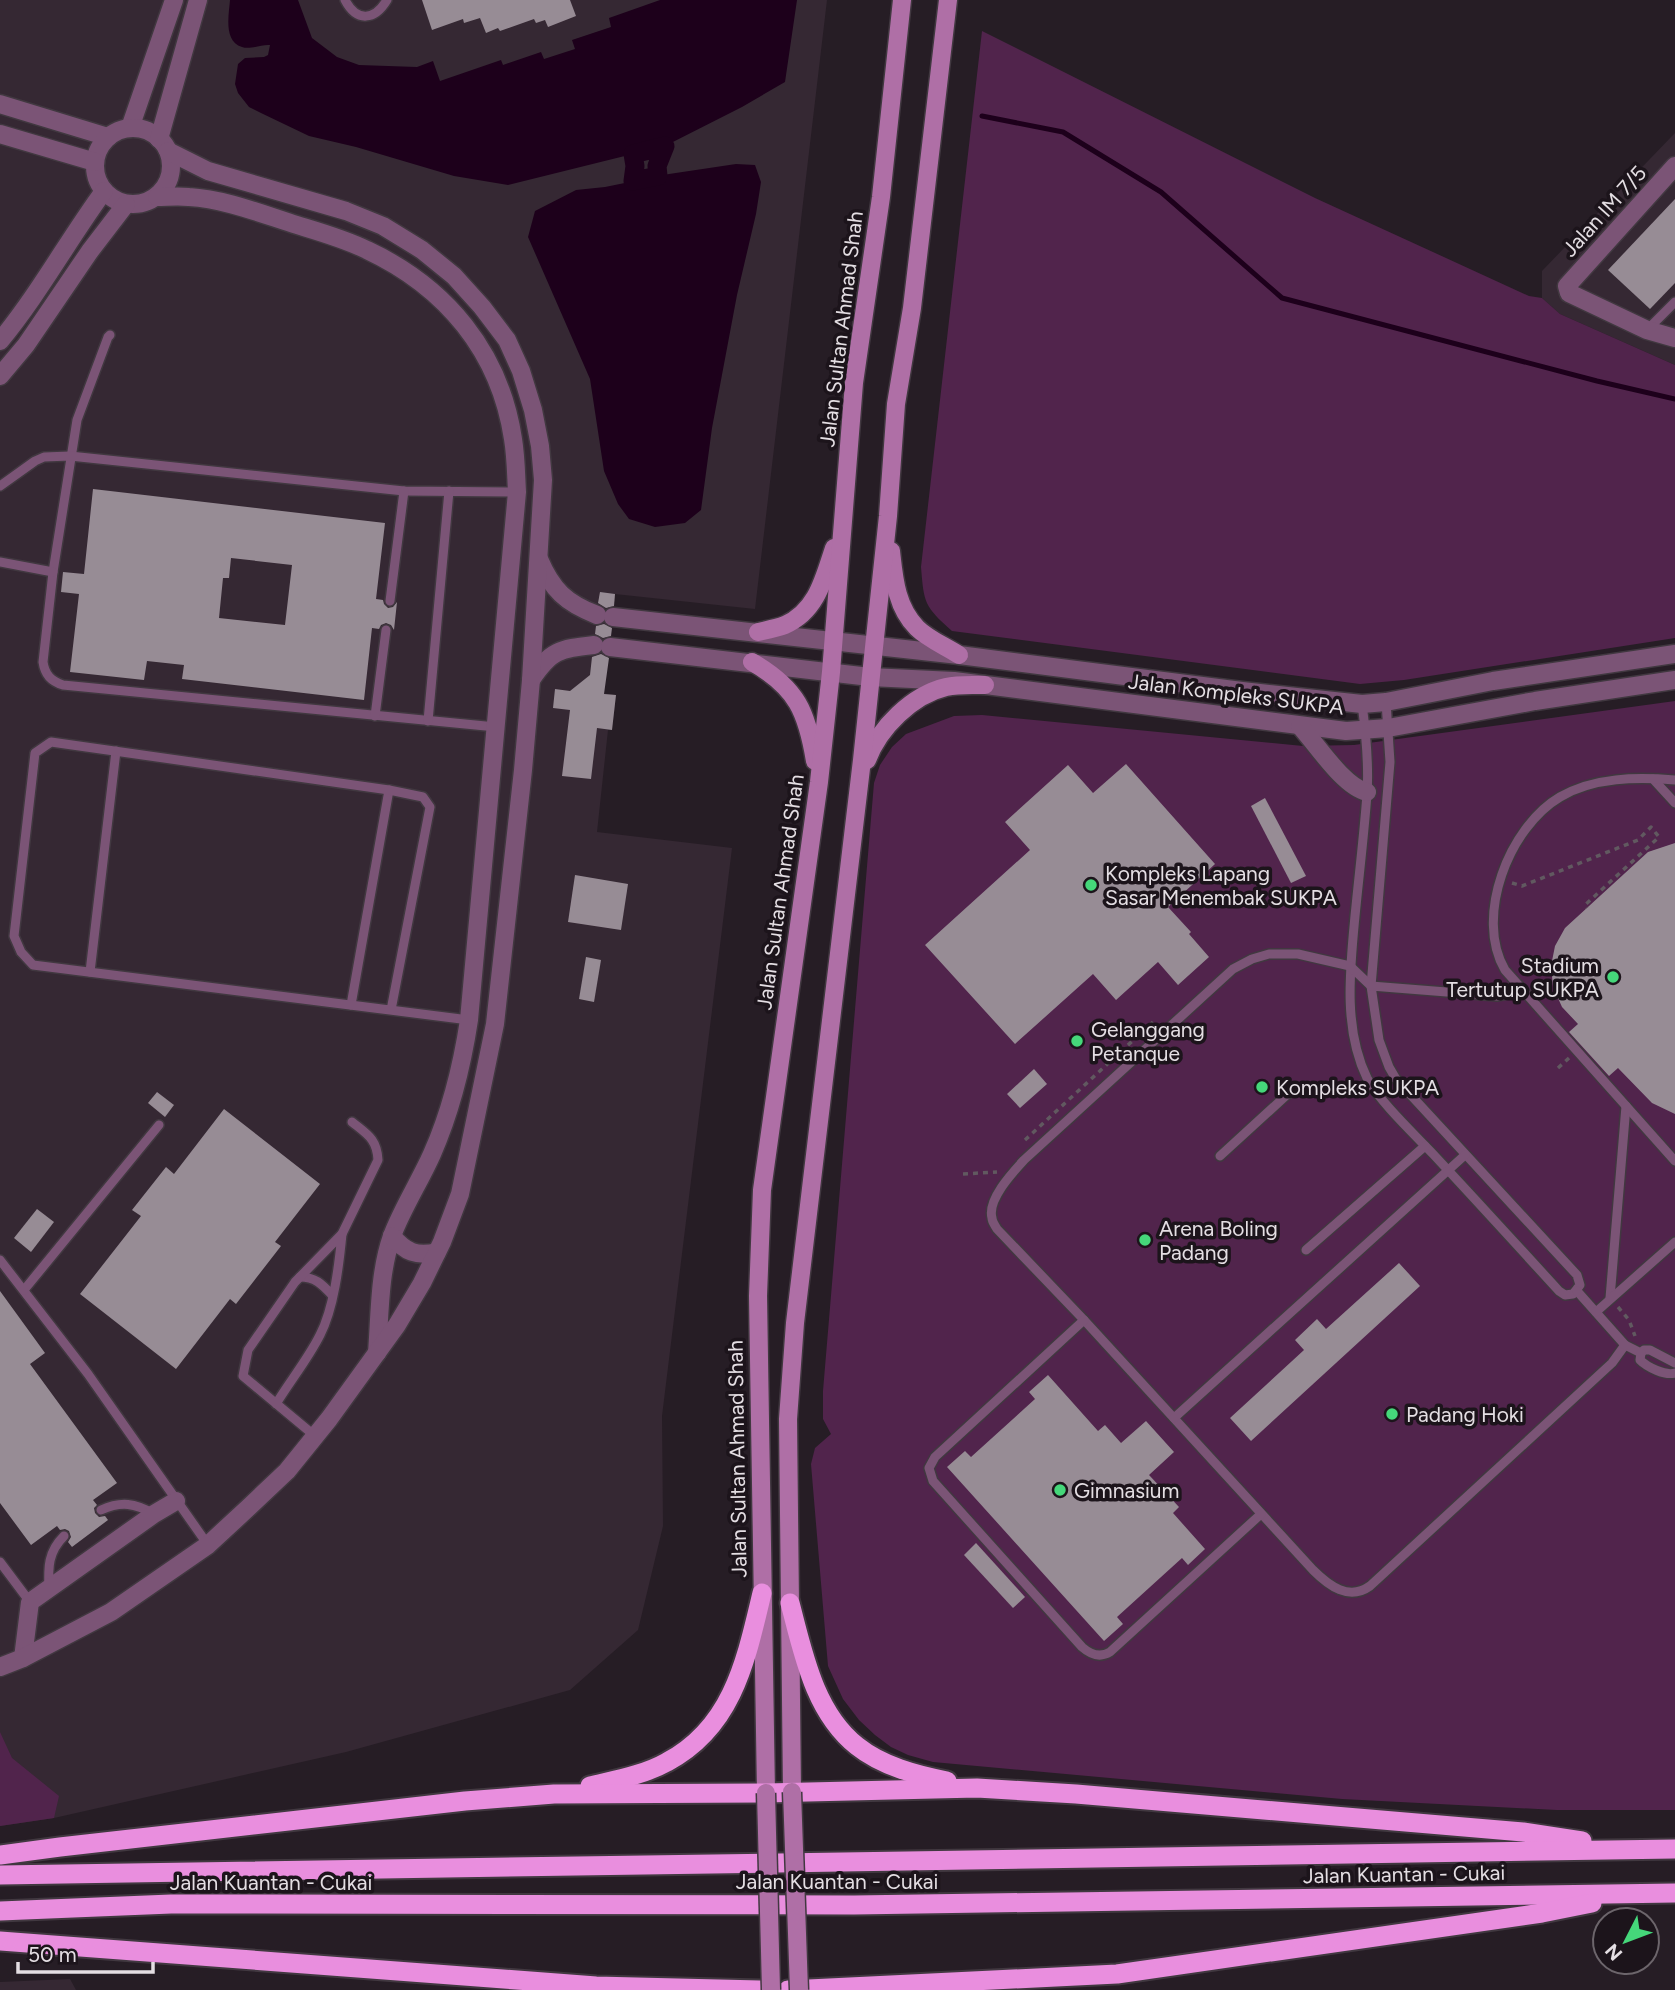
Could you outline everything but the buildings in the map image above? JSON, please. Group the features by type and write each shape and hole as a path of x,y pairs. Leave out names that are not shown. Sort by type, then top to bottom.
{"highway":[{"path":"554,1794 625,1778 666,1763 689,1748 713,1726 739,1678 762,1593"},
{"path":"790,1603 818,1695 836,1723 857,1746 886,1763 926,1777 977,1788"},
{"path":"0,1855 452,1803 554,1794 977,1788 1523,1832 1637,1850"},
{"name":"Jalan Kuantan - Cukai","path":"0,1875 1675,1849"},
{"path":"788,1990 1117,1974 1542,1913 1641,1893"},
{"name":"Jalan Kuantan - Cukai","path":"0,1911 171,1904 854,1905 1675,1893"},
{"path":"0,1941 605,1988 760,1990"},
{"path":"936,1990 968,1982"}],"main road":[{"name":"Jalan Sultan Ahmad Shah","path":"771,1990 758,1296 762,1190 819,782 834,641 854,383 881,197 902,0"},
{"path":"799,1990 792,1792 788,1419 795,1323 858,794 888,516 896,404 912,308 948,0"},
{"path":"888,516 895,586 902,606 916,627 959,655"},
{"path":"758,632 784,625 814,601 843,519"},
{"path":"752,662 789,689 796,699 810,733 819,782"},
{"path":"858,794 868,757 879,736 899,713 943,688 954,685 985,685"}],"street":[{"path":"130,128 174,0"},
{"path":"0,1667 23,1658 111,1612 208,1545 287,1471 315,1436 410,1305 438,1252 460,1194 495,1024 523,770 539,559 543,480 533,410 521,371 506,340 482,307 454,276 422,250 383,226 345,211 208,171 163,145 141,129 122,130 108,137 101,145 95,162 95,173 104,191 118,201 136,205 157,197 167,184 170,159 163,145 198,0"},
{"path":"0,104 108,137"},
{"path":"0,134 95,162"},
{"name":"Jalan IM 7/5","path":"1647,330 1569,293 1567,286 1675,166"},
{"path":"0,341 13,326 104,191"},
{"path":"157,197 190,197 239,206 366,249 397,266 448,305 484,351 506,406 514,440 517,492 469,1020 459,1078 445,1121 426,1168 392,1236 383,1278 377,1353"},
{"path":"0,376 26,345 90,251 126,204"},
{"path":"1647,330 1675,338"},
{"name":"Jalan Kompleks SUKPA","path":"539,559 545,574 559,593 579,608 605,616 873,645 1362,704 1675,654"},
{"name":"Jalan Kompleks SUKPA","path":"531,680 552,654 568,648 602,646 870,677 954,681 1332,731 1388,728 1535,701 1675,680"},
{"path":"1300,726 1347,782 1367,792"},
{"path":"392,1236 400,1246 411,1253 425,1255 438,1252"},
{"path":"23,1658 30,1602 176,1501"}],"lane":[{"path":"345,0 354,12 370,17 387,0"},
{"path":"1647,330 1675,302"},
{"path":"110,335 77,419 70,456 43,662 44,670 53,682 496,727"},
{"path":"0,486 44,457 70,456 404,491 517,492"},
{"path":"390,601 404,491"},
{"path":"428,721 449,491"},
{"path":"0,562 53,572"},
{"path":"375,716 386,629"},
{"path":"1362,704 1367,792 1350,965 1351,1010 1358,1055 1368,1080 1380,1096 1559,1291 1573,1294 1580,1282 1577,1275 1396,1079 1379,1040 1371,986 1390,762 1387,702"},
{"path":"391,1010 430,807 423,797 51,742 35,754 14,936 21,951 33,965 469,1020"},
{"path":"90,972 116,751"},
{"path":"1653,779 1675,803"},
{"path":"1675,780 1612,781 1584,787 1553,802 1527,827 1512,852 1500,879 1493,918 1494,941 1499,961 1675,1161"},
{"path":"351,1005 388,790"},
{"path":"1518,985 1507,994 1497,996 1371,986 1350,965 1298,954 1269,954 1242,963 1024,1160 992,1205 991,1218 997,1228 1261,1514 1329,1585 1348,1592 1364,1590 1612,1363 1633,1349 1650,1350 1675,1363"},
{"path":"1220,1156 1290,1092"},
{"path":"1610,1298 1626,1106"},
{"path":"315,1436 243,1377 248,1350 300,1277 342,1234 378,1160 374,1142 352,1122"},
{"path":"23,1290 159,1125"},
{"path":"1306,1250 1425,1146"},
{"path":"1174,1418 1465,1155"},
{"path":"275,1404 320,1334 338,1268 342,1234"},
{"path":"1596,1312 1675,1242"},
{"path":"0,1260 88,1374 208,1545"},
{"path":"300,1277 317,1281 332,1295"},
{"path":"1577,1291 1633,1349 1640,1360 1669,1374 1675,1373"},
{"path":"1084,1320 935,1457 929,1468 933,1480 1082,1647 1094,1654 1111,1652 1261,1514"},
{"path":"101,1510 114,1504 128,1503 154,1514"},
{"path":"49,1589 49,1558 56,1544 64,1536"},
{"path":"0,1562 30,1602"}],"path":[{"path":"1522,886 1638,840 1651,827 1660,836 1585,905 1587,908"},
{"path":"1020,1147 1034,1129 1159,1016"},
{"path":"963,1174 1003,1171 998,1179"},
{"path":"1610,1298 1629,1320 1635,1336 1633,1349"}],"shaded area":[{"path":"0,0 827,0 755,609 615,594 606,678 602,678 600,693 616,695 612,730 608,730 597,832 732,848 662,1416 663,1526 638,1630 570,1690 346,1752 54,1818 0,1826"},
{"path":"230,0 298,0 312,38 337,57 359,65 417,67 433,61 440,81 501,60 503,65 541,52 544,59 575,49 572,40 611,27 609,18 660,0 797,0 785,82 665,146 508,185 454,176 309,136 249,107 238,93 235,84 238,64 245,58 268,55 270,45 245,48 236,44 228,26"},
{"path":"982,31 1315,198 1529,296 1542,298 1560,314 1675,365 1675,638 1404,680 1360,684 952,631 927,603 921,567"},
{"path":"1675,133 1675,365 1560,314 1542,298 1542,271"},
{"path":"736,164 755,165 761,182 712,428 701,510 685,523 655,527 629,519 618,504 604,471 590,379 528,237 535,211 576,190"},
{"name":"Kompleks SUKPA","path":"1675,701 1675,1810 1557,1810 1342,1799 933,1762 908,1755 875,1735 843,1699 828,1666 811,1464 815,1448 831,1434 823,1419 823,1391 874,783 880,765 892,747 906,734 954,716 982,715 1303,746 1354,745"},
{"path":"0,1732 12,1758 59,1796 54,1818 0,1826"},
{"path":"70,1979 76,1990 0,1990 0,1982"}],"waterway":[{"path":"982,116 1063,132 1161,192 1282,298 1675,399"},
{"path":"665,146 657,166 658,176 633,181 633,154 665,146"}],"place":[{"name":"Kompleks Lapang Sasar Menembak SUKPA","path":"1091,885"},
{"name":"Stadium Tertutup SUKPA","path":"1613,977"},
{"name":"Gelanggang Petanque","path":"1077,1041"},
{"name":"Kompleks SUKPA","path":"1262,1087"},
{"name":"Arena Boling Padang","path":"1145,1240"},
{"name":"Padang Hoki","path":"1392,1414"},
{"name":"Gimnasium","path":"1060,1490"}]}
